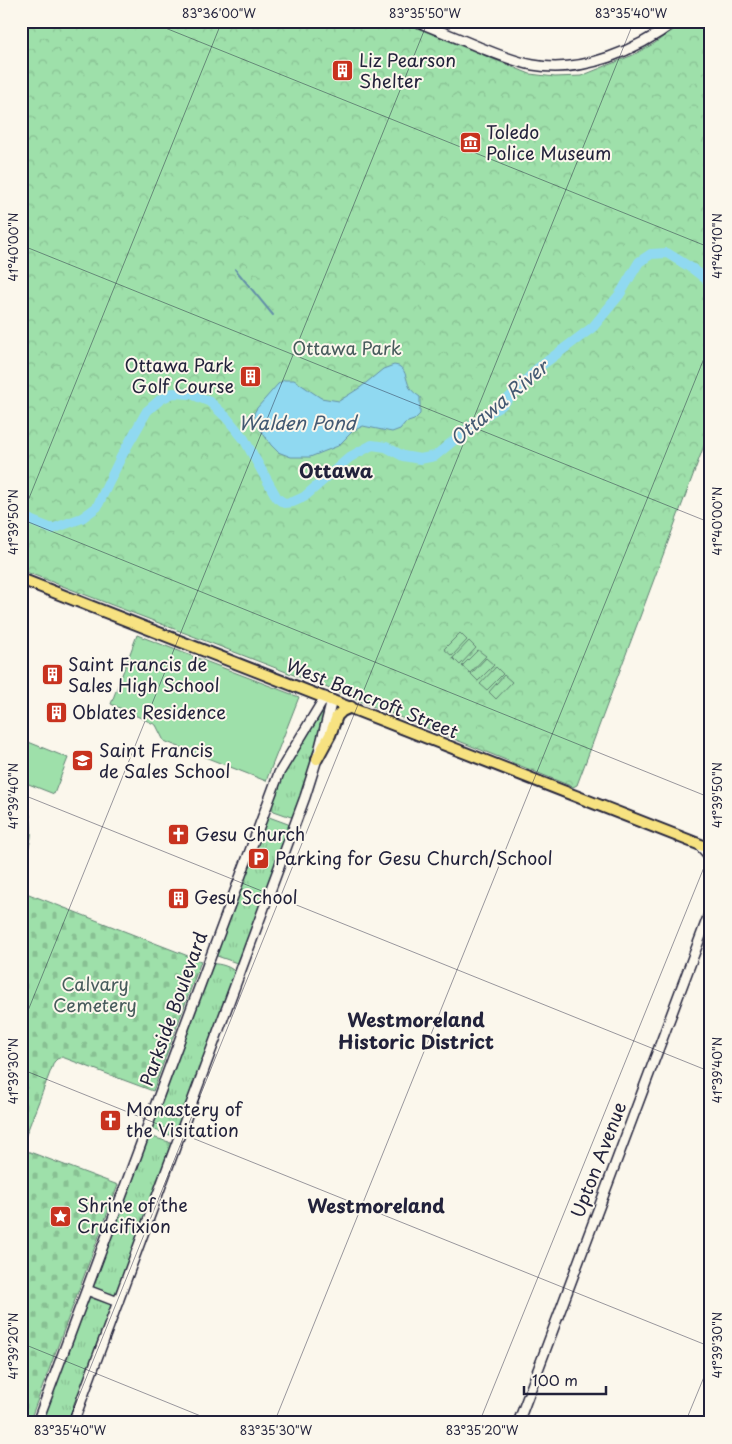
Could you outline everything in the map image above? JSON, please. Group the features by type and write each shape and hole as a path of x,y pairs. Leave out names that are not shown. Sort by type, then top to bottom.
{"main road":[{"name":"West Bancroft Street","path":"21,579 711,849"},
{"path":"317,758 330,735 337,716 342,711 352,707"}],"street":[{"path":"416,21 521,63 549,67 594,61 632,48 676,21"},
{"path":"73,1423 305,797 317,758 328,698"},
{"name":"Parkside Boulevard","path":"37,1423 279,773 328,698"},
{"path":"699,845 711,844"},
{"path":"699,845 711,858"},
{"name":"Upton Avenue","path":"518,1423 711,909"},
{"path":"87,1290 118,1302"}],"green space":[{"name":"Ottawa Park","path":"21,21 400,21 530,74 555,77 581,76 633,55 655,43 684,21 711,21 711,427 577,785 573,787 320,685 21,570"},
{"path":"460,633 467,640 452,656 444,649"},
{"path":"137,635 299,697 266,781 164,741 156,725 111,704"},
{"path":"469,641 476,648 460,665 453,658"},
{"path":"478,650 486,656 470,673 462,666"},
{"path":"486,658 494,665 478,681 471,674"},
{"path":"496,667 503,674 487,690 480,684"},
{"path":"504,675 512,682 496,699 489,692"},
{"path":"323,707 325,709 302,796 294,816 291,817 274,811 270,806 281,777"},
{"path":"21,739 68,758 54,794 21,781"},
{"path":"21,795 29,812 32,829 29,847 21,864"},
{"path":"269,817 290,826 241,961 237,963 217,956 216,953 266,818"},
{"name":"Calvary Cemetery","path":"21,891 201,961 153,1091 62,1057 54,1062 24,1140 24,1146 27,1151 118,1185 29,1423 21,1423"},
{"path":"212,964 225,966 236,973 176,1135 173,1136 152,1129 151,1126"},
{"path":"149,1136 169,1142 172,1147 118,1293 114,1295 92,1285"},
{"path":"88,1297 110,1304 112,1307 69,1423 40,1423"}],"water":[{"name":"Walden Pond","path":"394,365 403,370 410,388 420,397 420,414 414,420 405,423 400,429 392,432 363,426 353,431 338,446 310,457 291,457 278,452 255,422 254,413 257,408 278,384 284,380 294,380 321,398 339,401 361,387 383,369"}],"waterway":[{"name":"Ottawa River","path":"21,514 32,521 52,529 82,518 97,507 121,457 147,411 161,399 173,393 191,394 210,402 226,417 244,439 277,498 284,503 293,502 304,497 350,457 372,445 386,447 403,456 420,459 435,456 486,415 501,406 538,368 593,327 620,294 639,262 651,254 667,253 711,283"},
{"path":"235,269 273,315"}],"place":[{"name":"Liz Pearson Shelter","path":"343,71"},
{"name":"Toledo Police Museum","path":"470,143"},
{"name":"Ottawa Park Golf Course","path":"250,376"},
{"name":"Saint Francis de Sales High School","path":"52,675"},
{"name":"Oblates Residence","path":"56,713"},
{"name":"Saint Francis de Sales School","path":"83,761"},
{"name":"Gesu Church","path":"179,835"},
{"name":"Parking for Gesu Church/School","path":"259,859"},
{"name":"Gesu School","path":"178,898"},
{"name":"Monastery of the Visitation","path":"110,1120"},
{"name":"Shrine of the Crucifixion","path":"61,1216"}],"district":[{"name":"Ottawa","path":"336,471"},
{"name":"Westmoreland Historic District","path":"416,1031"},
{"name":"Westmoreland","path":"376,1206"}]}
